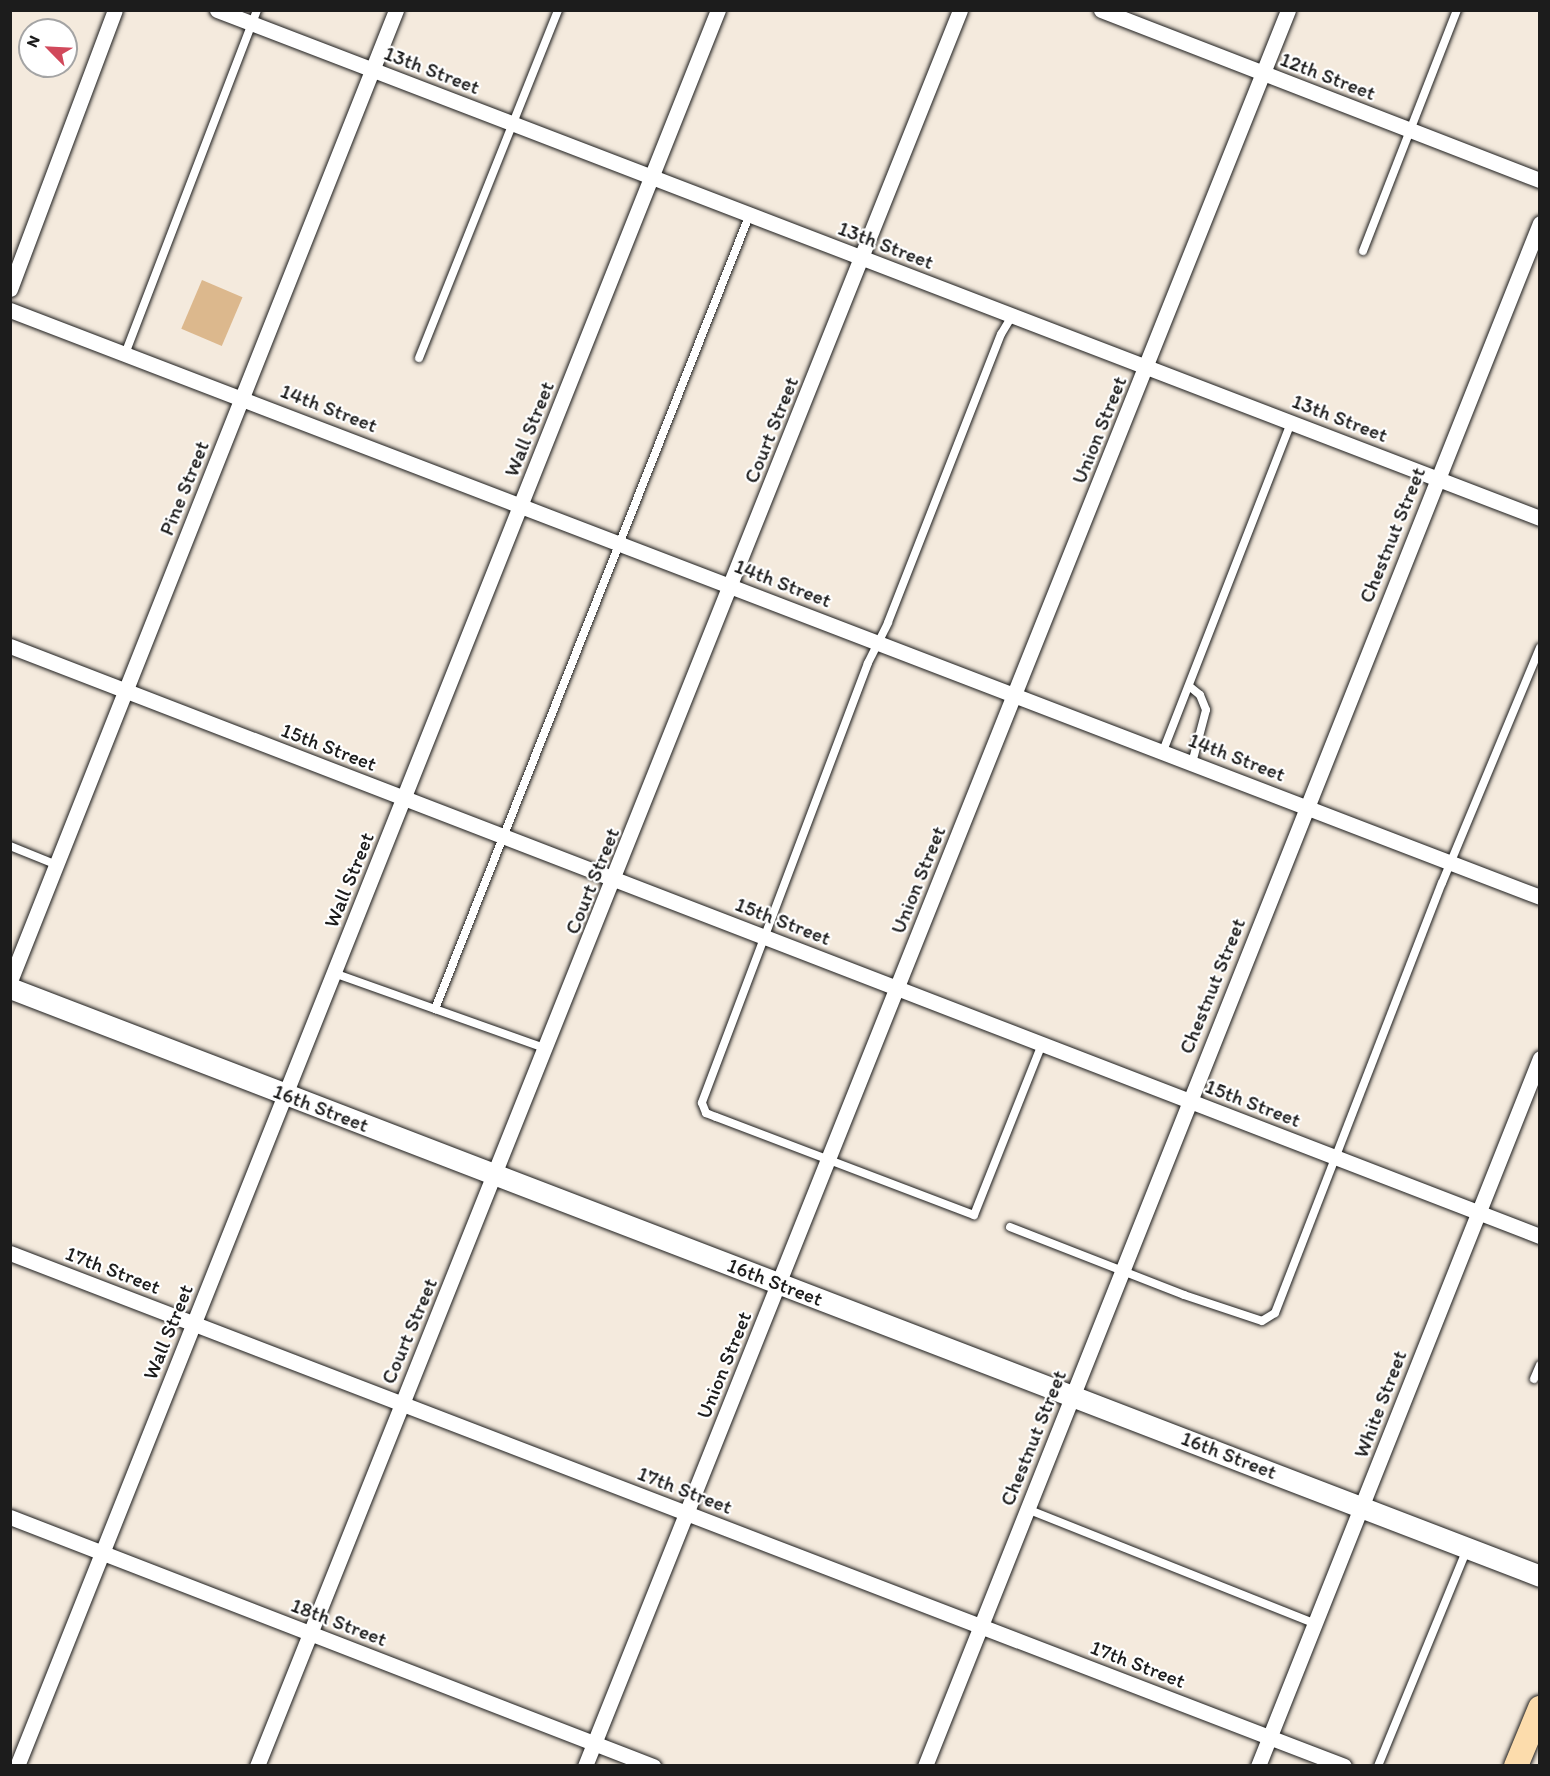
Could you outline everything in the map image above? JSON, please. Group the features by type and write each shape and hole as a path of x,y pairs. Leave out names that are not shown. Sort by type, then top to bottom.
{"main road":[{"path":"1516,1766 1539,1708"}],"street":[{"path":"10,290 115,10"},
{"name":"13th Street","path":"217,10 255,17 373,69 512,124 1539,518"},
{"name":"Pine Street","path":"10,981 396,10"},
{"name":"Wall Street","path":"17,1766 718,10"},
{"name":"Court Street","path":"257,1766 402,1403 548,1049 960,10"},
{"name":"12th Street","path":"1101,10 1539,180"},
{"name":"Union Street","path":"585,1766 688,1514 1288,10"},
{"name":"Chestnut Street","path":"925,1766 1539,223"},
{"name":"14th Street","path":"10,310 522,504 1539,897"},
{"name":"15th Street","path":"10,646 1539,1236"},
{"name":"16th Street","path":"10,988 1363,1506 1539,1576"},
{"name":"White Street","path":"1258,1766 1539,1058"},
{"name":"17th Street","path":"10,1253 1344,1766"},
{"name":"18th Street","path":"10,1517 653,1766"}],"lane":[{"path":"419,358 558,10"},
{"path":"1363,250 1457,10"},
{"path":"125,354 255,17"},
{"path":"435,1009 750,214"},
{"path":"1012,316 1001,334 770,916 768,937 702,1103 706,1113 974,1215 1042,1044"},
{"path":"1163,751 1291,422"},
{"path":"1010,1227 1262,1321 1275,1313 1451,863 1539,648"},
{"path":"1190,686 1200,695 1206,710 1192,763"},
{"path":"10,846 57,865"},
{"path":"334,973 548,1049"},
{"path":"1534,1378 1539,1365"},
{"path":"1027,1509 1316,1624"},
{"path":"1378,1766 1468,1547"}],"building":[{"path":"202,280 243,297 222,346 181,329"}]}
